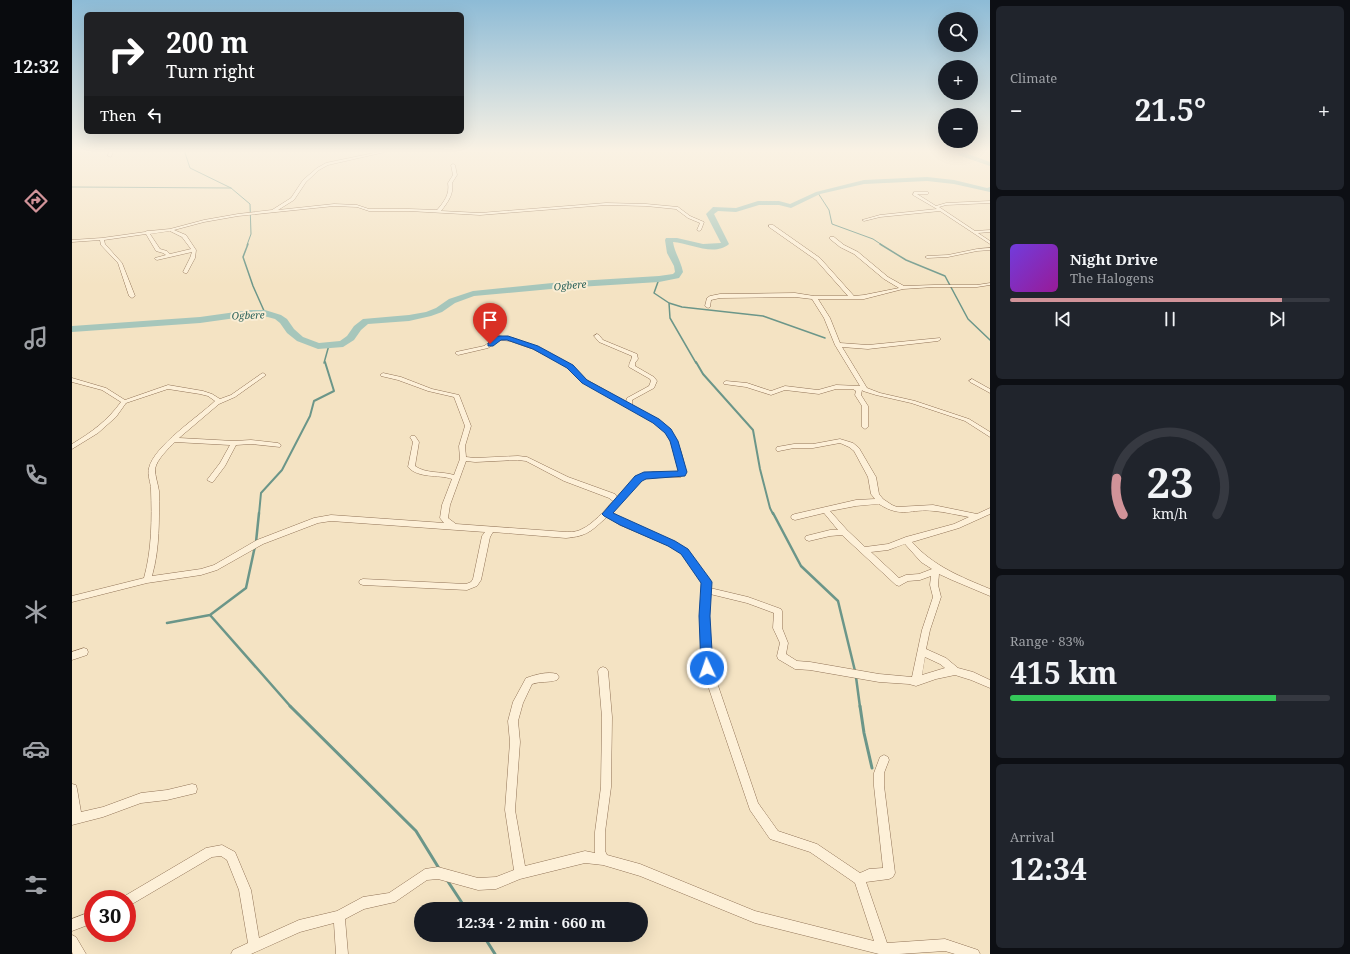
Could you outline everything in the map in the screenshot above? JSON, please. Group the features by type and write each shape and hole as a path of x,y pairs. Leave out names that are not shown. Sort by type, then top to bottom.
{"street":[{"path":"271,212 293,199 295,197"},
{"path":"438,212 449,197"},
{"path":"918,197 990,243"},
{"path":"936,207 946,204 990,202"},
{"path":"72,241 102,239 170,230 223,217 334,205 357,206 369,210 480,214 600,205 646,205 677,208 689,217 702,222 699,230"},
{"path":"864,220 880,216 941,210"},
{"path":"771,226 821,262 852,297"},
{"path":"170,230 184,236 195,252 185,272"},
{"path":"973,232 990,231"},
{"path":"148,232 158,250 165,252 169,256"},
{"path":"832,238 842,246 856,253 886,278 903,288"},
{"path":"102,239 103,244 120,263 132,296"},
{"path":"927,257 948,256 990,249"},
{"path":"157,259 194,250"},
{"path":"708,306 709,299 720,296 795,295 814,298 852,297 873,296 903,288 950,285 977,286 990,284"},
{"path":"814,298 827,318 838,345 865,389"},
{"path":"597,336 602,341 635,355 632,367 652,378 654,381 652,387 629,399 629,406"},
{"path":"72,598 147,580 201,572 217,567 260,542 317,520 331,518 566,535 578,534 586,531 607,514 638,478 644,476 679,475 683,472 674,441 662,425 585,381 570,366 512,338 499,338 486,347 458,353"},
{"path":"838,345 868,347 938,339"},
{"path":"147,580 155,544 155,482 152,470 155,462 174,440 217,403 233,396 263,375"},
{"path":"383,375 410,381 430,390 457,396 468,426 462,446 463,459 446,505 444,518 453,526"},
{"path":"72,380 104,389 124,402"},
{"path":"972,381 990,391"},
{"path":"726,383 747,386 771,393 785,388 819,392 823,389 839,386 865,389 878,394 913,402 967,420 990,435"},
{"path":"72,447 96,432 114,416 124,402 168,387 210,395 218,401 217,403"},
{"path":"853,387 860,390 858,395 865,406 865,427"},
{"path":"413,437 416,442 411,468 420,473 442,474 455,478"},
{"path":"174,440 234,444 251,442 278,445"},
{"path":"779,449 794,446 813,446 840,441 857,450 872,477 875,494 880,501 897,510 933,508 976,516"},
{"path":"211,480 234,444"},
{"path":"463,459 526,459 566,479 612,496 618,500"},
{"path":"795,517 856,503 880,501"},
{"path":"825,510 844,532 899,583 906,578 920,578 938,570"},
{"path":"864,550 888,547 906,540 956,526 990,511"},
{"path":"607,514 623,523 672,544 685,552 706,582 705,616 707,668 754,806 774,835 813,848 859,878 883,948"},
{"path":"363,582 467,587 474,584 477,580 486,536 491,529"},
{"path":"809,538 830,533 844,532"},
{"path":"906,540 938,570 990,592"},
{"path":"916,682 920,651 936,597 934,585 935,573 938,570"},
{"path":"706,590 748,600 778,611 776,624 778,634 784,643 781,656 795,665 826,668 844,673 916,682 920,679 950,670 973,676 990,684"},
{"path":"920,651 943,661 955,671"},
{"path":"72,656 84,652"},
{"path":"603,671 607,717 606,787 600,832 600,851 603,859"},
{"path":"520,873 510,810 515,742 514,712 529,681 537,678 554,677"},
{"path":"859,878 869,875 889,873 879,786 879,773 884,760"},
{"path":"72,789 74,819 103,812 140,798 167,795 192,789"},
{"path":"136,896 210,852 222,850 231,856 245,890 255,946"},
{"path":"237,954 299,926 339,916 364,904 391,898 425,875 438,873 478,884 496,883 520,873 585,857 603,859 640,870 755,917 900,951 945,945 974,954"},
{"path":"339,916 342,954"},
{"path":"72,925 84,920"},
{"path":"72,941 80,954"}],"waterway":[{"path":"241,197 250,204 251,234 247,245"},
{"name":"Ogbere","path":"72,329 200,320 250,313 265,313 278,317 284,321 290,331 300,339 318,346 343,344 351,338 357,328 366,321 409,318 428,314 439,310 452,301 473,294 562,285 659,279 676,276 679,272 678,266 671,253 669,240 677,240 703,246 725,244 710,214 716,209 736,210 758,203 779,203 791,206 811,197"},
{"path":"820,197 829,210 832,224 873,239 882,245"},
{"path":"248,244 243,257 253,286 265,313"},
{"path":"880,244 906,260 945,276 968,319 990,340"},
{"path":"659,279 654,293 669,303"},
{"path":"669,303 682,307 763,316 825,338"},
{"path":"669,303 670,318 696,363"},
{"path":"324,363 329,345"},
{"path":"259,514 261,493 282,470 310,416 314,401 334,391 325,362"},
{"path":"696,362 703,374 753,430 760,469 770,508 773,514"},
{"path":"256,542 259,513"},
{"path":"773,513 801,566 838,601 855,671"},
{"path":"210,615 246,588 255,546"},
{"path":"167,623 210,615"},
{"path":"210,615 291,707"},
{"path":"856,677 860,707"},
{"path":"860,706 864,733 872,768"},
{"path":"291,707 416,831 440,870"},
{"path":"447,880 461,902"},
{"path":"487,942 495,954"}],"route":[{"path":"490,344 499,338 512,338 535,348 570,366 578,376 595,388 609,394 641,414 656,421 668,431 674,441 683,472 682,474 652,475 638,478 607,514 623,523 672,544 685,552 706,582 705,616 707,668"}]}
